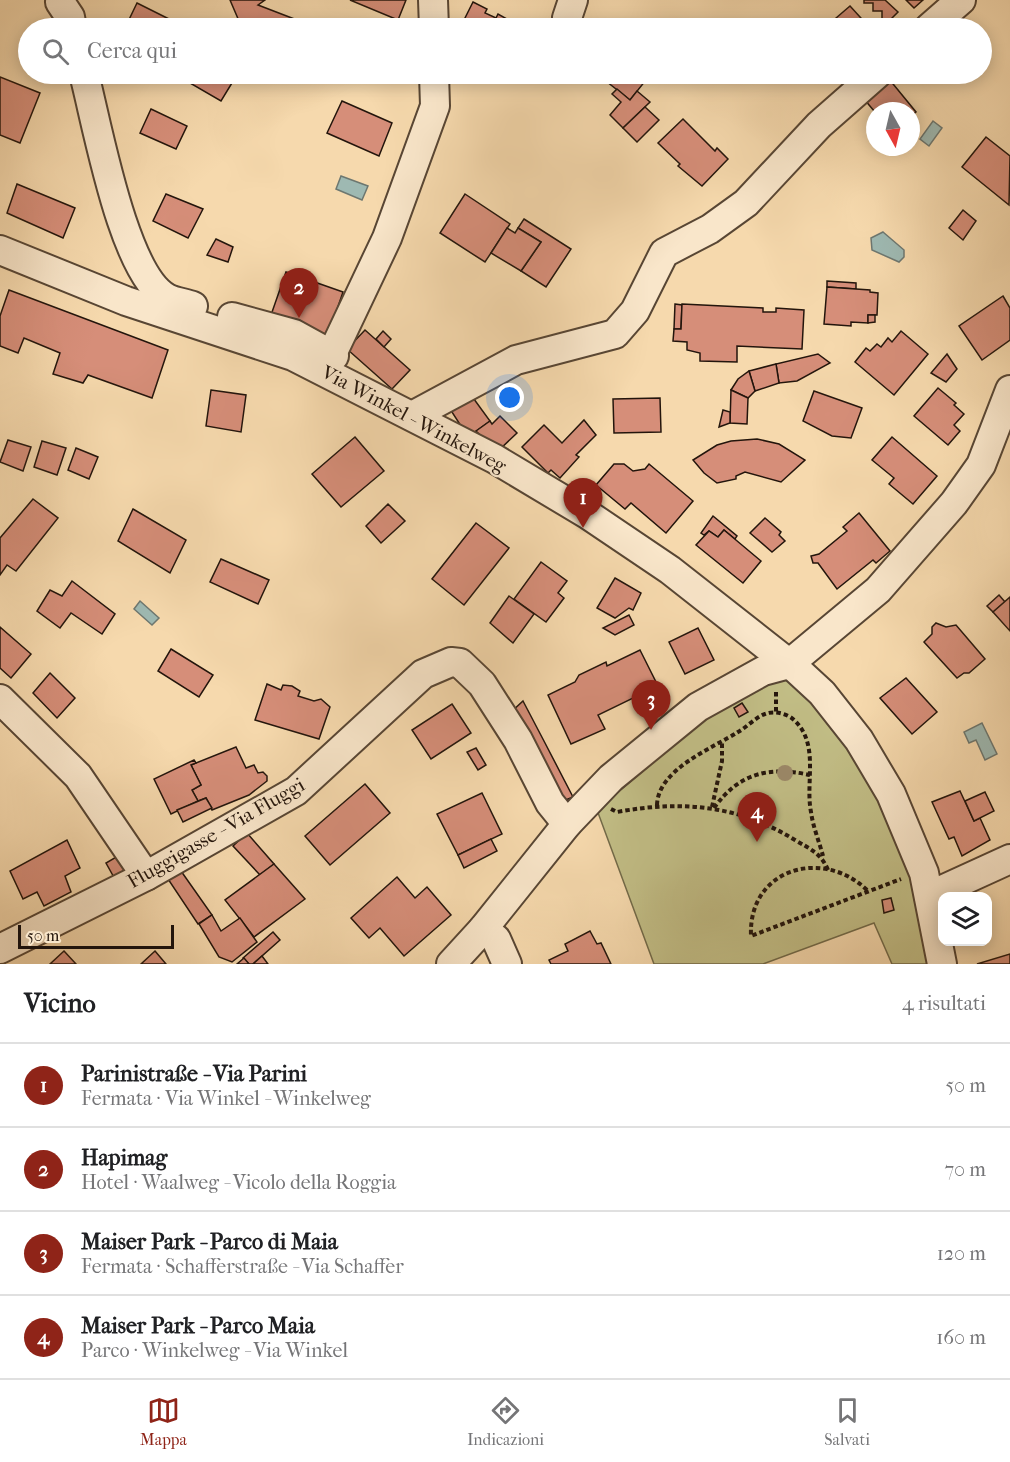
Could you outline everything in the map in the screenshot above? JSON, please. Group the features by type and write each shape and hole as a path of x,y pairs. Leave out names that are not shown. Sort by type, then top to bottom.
{"street":[{"path":"433,0 434,18"},
{"path":"940,18 961,0"},
{"path":"60,2 70,18"},
{"path":"87,84 125,236 144,274 166,298 294,334 332,354 373,385 400,410 516,360 615,334 635,311 664,253 710,229 746,203 819,125 866,84"},
{"path":"332,354 392,227 435,106 435,84"},
{"name":"Via Winkel - Winkelweg","path":"0,250 126,301 293,356 495,459 587,514 670,570 822,693 859,740 891,794 924,873 942,964"},
{"path":"451,964 483,929 567,824 611,778 698,707 763,671 789,664 878,590 954,503 981,465 1010,390"},
{"name":"Fluggigasse - Via Fluggi","path":"0,949 146,876 296,791 423,674 451,662 460,663 482,684 518,740 550,803 567,824"},
{"path":"0,699 78,776 146,876"},
{"path":"929,896 1010,859"},
{"path":"483,929 496,939 507,964"}],"path":[{"path":"657,804 657,794 672,774 705,749 764,714 776,712 793,718 805,735 810,753 811,812 829,870"},
{"path":"713,808 722,761 722,741"},
{"path":"713,808 732,786 744,778 776,771 810,775"},
{"path":"608,808 617,812 657,804 713,808 775,827 823,856"},
{"path":"867,890 853,879 829,870 800,868 782,874 767,886 757,902 750,921 751,936 903,878"}],"shaded area":[{"path":"790,668 857,741 918,875 935,964 892,964 874,923 763,964 654,964 597,810 702,721"}],"water":[{"path":"933,121 942,128 929,146 920,139"},
{"path":"341,176 368,186 362,200 336,189"},
{"path":"883,232 904,250 904,257 899,262 872,250 871,238"},
{"path":"140,601 159,618 152,625 134,609"},
{"path":"982,723 997,754 985,760 976,740 969,743 964,732"}],"building":[{"path":"230,0 265,0 258,5 292,18 238,18"},
{"path":"350,0 406,0 399,18 393,18"},
{"path":"864,0 885,0 898,12 892,18 882,18 882,11 873,11 873,3 864,3"},
{"path":"906,0 923,0 914,8"},
{"path":"473,2 487,9 485,13 496,18 465,18"},
{"path":"137,3 167,18 130,18"},
{"path":"850,6 861,18 836,18"},
{"path":"0,77 40,93 20,143 0,135"},
{"path":"192,84 231,84 221,101"},
{"path":"610,84 643,84 630,100"},
{"path":"883,84 893,84 908,102 867,102 864,99"},
{"path":"617,89 630,100 637,91 650,102 623,128 610,115 621,102 612,94"},
{"path":"342,101 392,123 379,156 327,133"},
{"path":"645,107 659,120 637,142 623,128"},
{"path":"151,109 187,126 176,149 140,133"},
{"path":"683,119 715,151 717,148 728,159 702,186 678,166 680,164 658,143"},
{"path":"986,137 1010,156 1009,205 962,167"},
{"path":"17,184 75,208 63,238 7,213"},
{"path":"166,194 203,209 188,238 153,221"},
{"path":"465,194 510,224 485,262 440,233"},
{"path":"963,210 976,221 963,240 949,228"},
{"path":"524,219 571,249 546,287 521,271 541,242 518,228"},
{"path":"507,228 515,233 518,228 541,242 521,271 491,253"},
{"path":"216,239 233,247 228,262 207,255"},
{"path":"286,272 343,292 328,336 271,315"},
{"path":"827,281 856,283 856,289 827,287"},
{"path":"827,287 870,290 870,292 878,293 877,315 868,315 868,323 851,322 851,326 824,324"},
{"path":"9,290 168,350 152,398 88,375 83,383 53,374 60,353 24,338 18,353 0,346 0,316"},
{"path":"1003,296 1010,308 1010,340 982,360 959,326"},
{"path":"675,304 682,305 681,329 674,329"},
{"path":"682,304 763,308 763,312 776,312 776,308 804,310 802,349 737,346 737,362 700,361 700,353 687,350 687,342 673,341 674,329 681,329"},
{"path":"868,315 875,315 875,322 868,323"},
{"path":"365,330 410,370 392,389 347,349"},
{"path":"383,331 391,339 384,347 376,339"},
{"path":"901,331 928,354 894,395 855,362 866,348 870,351 877,344 881,347 888,338 892,342"},
{"path":"818,354 830,363 797,381 779,383 776,364"},
{"path":"947,354 957,369 946,382 931,373"},
{"path":"776,364 779,383 755,391 749,371"},
{"path":"749,371 755,391 748,398 731,390 738,379"},
{"path":"938,388 956,403 954,405 964,414 954,425 960,431 948,445 914,416"},
{"path":"211,390 246,395 241,432 206,426"},
{"path":"731,390 748,398 747,424 730,423"},
{"path":"814,391 862,408 851,438 832,436 803,421"},
{"path":"471,395 490,421 468,437 450,409"},
{"path":"660,398 661,432 614,433 613,399"},
{"path":"723,410 730,412 730,423 719,427"},
{"path":"500,416 517,433 497,452 476,431 490,421 492,424"},
{"path":"584,420 596,435 576,455 579,457 560,478 551,470 548,473 522,447 544,425 562,443"},
{"path":"355,437 384,471 341,507 312,474"},
{"path":"892,437 937,476 913,504 889,484 894,478 872,460"},
{"path":"757,439 779,444 805,460 781,482 745,472 736,476 736,479 717,483 693,460 717,445 731,441"},
{"path":"8,440 31,447 23,471 0,462"},
{"path":"42,441 66,448 57,475 34,467"},
{"path":"76,448 98,457 89,479 68,470"},
{"path":"614,464 624,464 633,471 645,469 649,464 693,501 666,533 631,503 625,509 596,485"},
{"path":"33,499 58,518 16,571 7,565 0,575 0,538"},
{"path":"388,504 405,521 381,543 366,526"},
{"path":"133,509 186,540 170,573 118,541"},
{"path":"859,513 890,551 876,563 873,560 837,589 818,563 813,563 811,556 819,554 847,531 843,527"},
{"path":"713,516 737,536 735,539 724,530 718,537 709,531 704,535 701,533"},
{"path":"765,518 781,532 779,535 785,541 772,552 750,533"},
{"path":"476,523 509,548 464,605 432,579"},
{"path":"724,530 761,561 743,583 696,545 709,531 718,537"},
{"path":"221,559 269,580 258,604 210,582"},
{"path":"541,562 567,581 558,593 564,598 546,622 514,599"},
{"path":"615,578 641,593 633,610 629,608 615,618 597,608"},
{"path":"72,581 115,614 102,634 71,613 60,628 37,611 50,590 62,596"},
{"path":"999,595 1005,602 993,612 987,606"},
{"path":"509,596 534,614 513,643 490,623"},
{"path":"1010,597 1010,631 993,612"},
{"path":"629,615 634,625 615,635 603,628"},
{"path":"936,623 946,627 956,625 985,659 969,673 964,673 957,678 924,642 932,634 932,627"},
{"path":"0,627 31,654 11,678 0,668"},
{"path":"698,628 714,660 685,674 669,642"},
{"path":"171,649 213,675 199,697 158,671"},
{"path":"640,650 658,686 598,715 605,729 571,744 548,695 575,682 579,675 606,662 607,666"},
{"path":"50,673 75,698 57,718 33,693"},
{"path":"906,678 937,712 912,734 880,698"},
{"path":"267,684 281,690 283,685 292,686 300,691 298,696 314,701 321,699 330,707 319,739 255,720"},
{"path":"523,701 573,797 561,802 509,714"},
{"path":"742,703 748,712 739,717 734,708"},
{"path":"452,704 471,733 431,759 412,730"},
{"path":"236,747 246,768 254,765 258,773 263,772 267,776 267,781 249,795 212,810 206,798 198,801 192,790 201,785 191,765"},
{"path":"476,748 486,765 478,770 467,752"},
{"path":"194,760 196,763 191,765 201,785 192,790 198,801 171,814 154,779"},
{"path":"365,784 390,813 330,865 305,836"},
{"path":"960,791 974,821 980,818 990,840 962,856 954,837 949,839 932,802"},
{"path":"985,792 994,811 974,821 965,801"},
{"path":"482,793 502,834 458,855 437,814"},
{"path":"206,798 212,808 183,822 177,810"},
{"path":"247,833 274,864 260,875 233,846"},
{"path":"491,839 497,851 464,868 458,855"},
{"path":"67,840 80,868 65,876 71,892 44,906 37,892 23,899 10,871"},
{"path":"123,853 134,870 116,881 106,863"},
{"path":"274,864 305,899 254,937 225,900"},
{"path":"181,871 212,915 198,924 168,879"},
{"path":"397,877 415,898 427,887 451,915 404,956 380,928 369,938 351,918"},
{"path":"891,898 894,910 884,913 882,900"},
{"path":"212,915 221,931 240,918 257,942 232,962 219,957 199,924"},
{"path":"590,931 597,944 601,943 611,964 551,964 549,960 568,951 565,944"},
{"path":"273,932 280,940 253,964 249,964 243,958"},
{"path":"64,951 76,964 50,964"},
{"path":"155,951 166,964 141,964"},
{"path":"1010,954 1010,964 977,964"},
{"path":"262,956 268,964 253,964"},
{"path":"244,958 249,964 237,964"}],"place":[{"name":"Hapimag","path":"299,318"},
{"name":"Parinistraße - Via Parini","path":"583,528"},
{"name":"Maiser Park - Parco di Maia","path":"651,730"},
{"name":"Maiser Park - Parco Maia","path":"757,842"}]}
